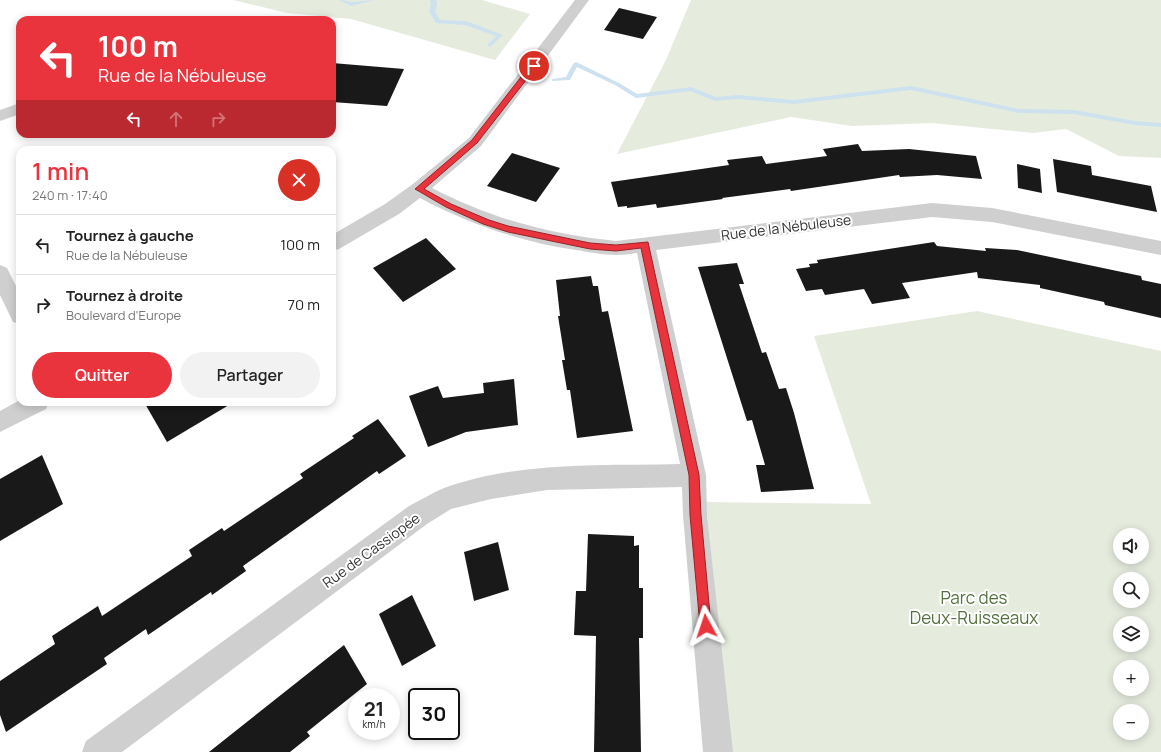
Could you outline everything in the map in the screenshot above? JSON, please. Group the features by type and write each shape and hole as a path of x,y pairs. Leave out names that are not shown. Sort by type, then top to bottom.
{"street":[{"path":"336,242 392,209 419,189 475,142 582,0"},
{"path":"0,116 16,110"},
{"name":"Rue de la Nébuleuse","path":"419,189 448,206 486,222 508,229 590,246 616,248 932,210 992,215 1161,248"},
{"path":"645,244 694,475 695,515 718,752"},
{"path":"0,273 16,307"},
{"path":"0,422 30,406"},
{"name":"Rue de Cassiopée","path":"97,752 411,520 446,499 491,486 547,480 694,475"}],"green space":[{"path":"233,0 482,0 530,14 495,60 351,19 336,18 336,16 287,13"},
{"path":"691,0 1161,0 1161,158 1119,156 1066,129 1033,133 932,123 852,126 791,117 617,154 666,60"},
{"name":"Parc des Deux-Ruisseaux","path":"977,311 1161,351 1161,752 730,752 706,502 871,504 814,336"}],"building":[{"path":"619,8 657,17 643,39 604,30"},
{"path":"336,63 404,69 387,106 336,102"},
{"path":"858,144 862,151 909,149 976,156 982,179 937,175 900,177 899,175 791,191 790,189 657,208 656,204 627,208 627,206 618,207 611,182 729,165 727,160 762,156 766,164 827,156 823,149"},
{"path":"512,153 560,168 536,202 487,186"},
{"path":"1053,159 1091,166 1092,175 1151,186 1157,212 1057,192"},
{"path":"1017,164 1040,169 1042,193 1018,188"},
{"path":"426,238 456,269 403,302 373,268"},
{"path":"934,242 937,246 986,251 985,248 1017,250 1141,276 1142,280 1161,284 1161,318 1105,305 1104,302 1040,288 1040,285 978,278 977,272 902,283 910,298 872,304 864,289 825,295 822,289 806,291 796,269 810,267 809,264 818,263 817,260"},
{"path":"737,263 744,284 739,284 762,353 766,352 779,389 786,388 814,489 761,492 756,465 765,465 752,420 747,421 698,267"},
{"path":"591,276 593,286 598,286 602,312 608,311 633,431 577,438 570,390 567,390 562,360 565,360 558,316 560,316 556,280"},
{"path":"514,379 518,425 466,432 428,447 409,396 438,386 443,398 484,393 483,383"},
{"path":"146,406 227,406 167,442"},
{"path":"378,419 406,456 379,474 377,471 243,566 246,571 212,595 211,592 148,635 146,629 104,658 107,664 6,732 0,715 0,681 55,644 52,636 98,606 102,616 192,556 189,550 222,528 224,531 303,478 300,474 354,438 352,436"},
{"path":"42,455 63,504 0,541 0,479"},
{"path":"588,534 634,536 634,546 639,545 639,588 643,588 643,638 639,638 641,752 594,752 596,636 574,635 576,591 586,591"},
{"path":"498,542 509,590 474,601 464,552"},
{"path":"412,595 436,646 402,666 379,614"},
{"path":"344,645 367,684 362,688 348,688 348,699 307,732 310,736 290,752 209,752"}],"waterway":[{"path":"342,0 351,4 371,0"},
{"path":"433,0 434,5 432,11 438,22 466,23 500,35 490,45"},
{"path":"554,80 568,79 576,64 617,84 636,96 691,89 715,99 737,97 794,102 911,88 1019,111 1074,112 1135,123 1161,125"}],"route":[{"path":"534,66 475,142 419,189 448,206 486,222 508,229 590,246 616,248 645,244 694,475 695,515 706,626"}]}
